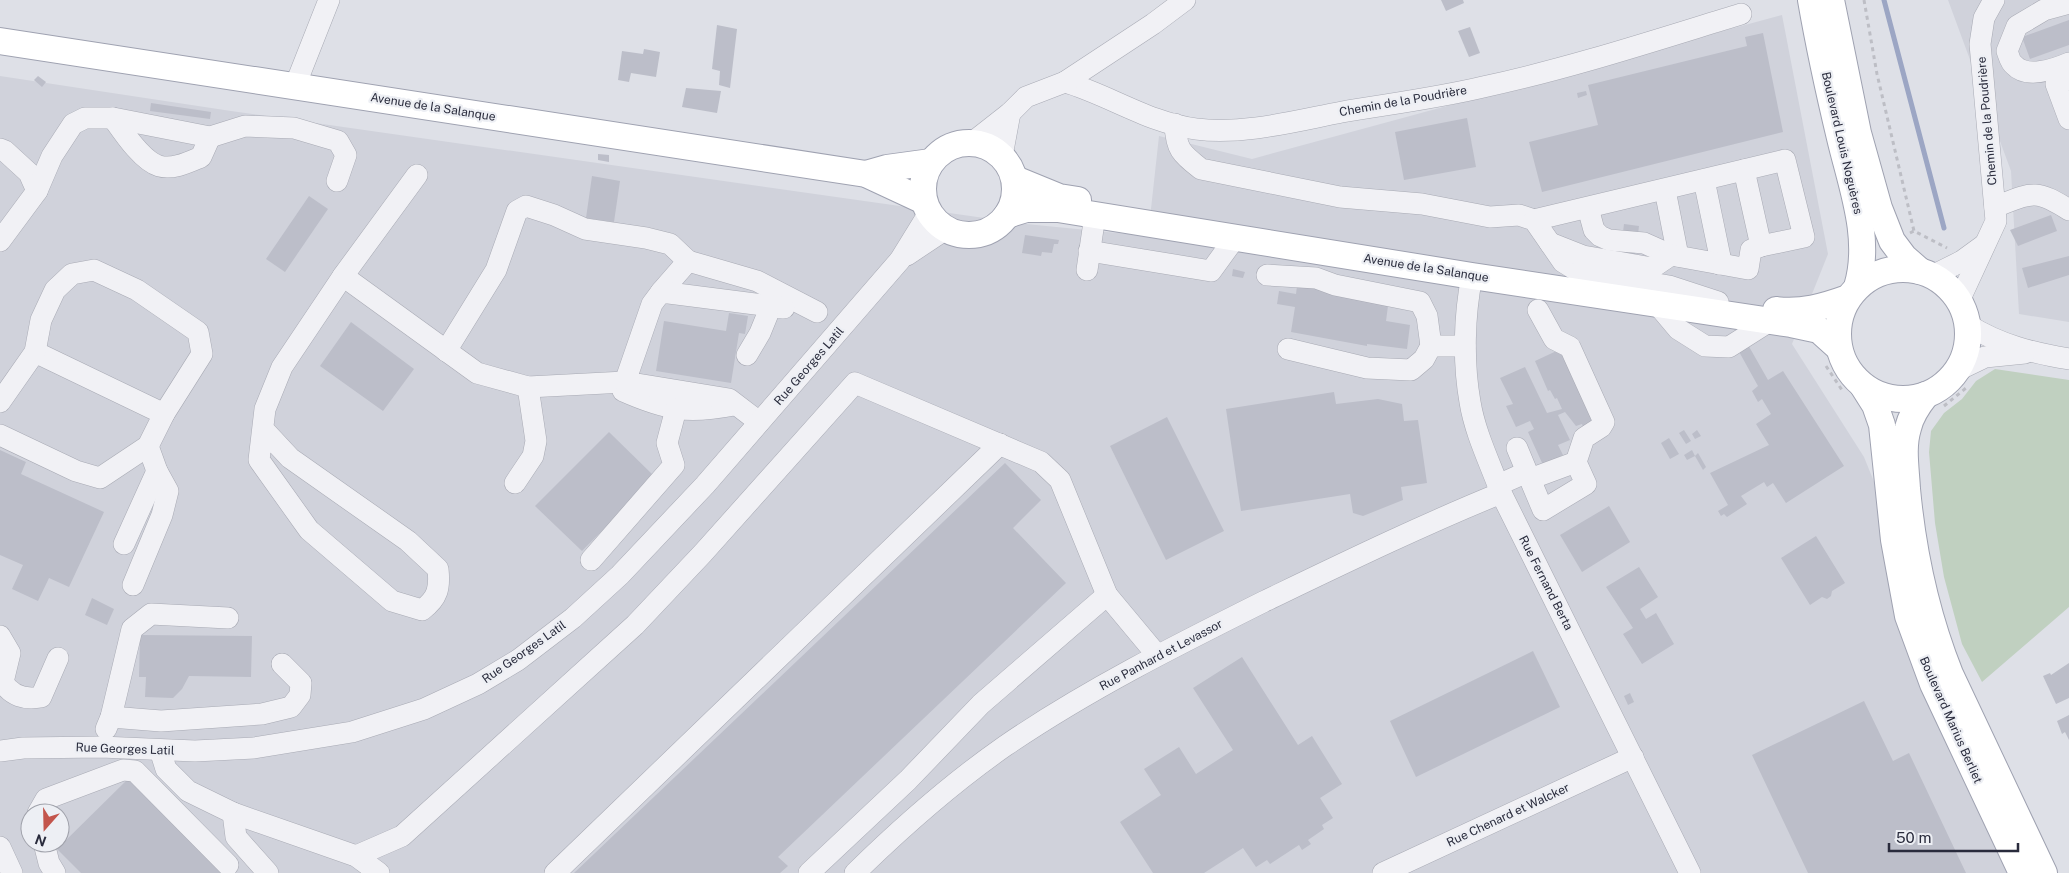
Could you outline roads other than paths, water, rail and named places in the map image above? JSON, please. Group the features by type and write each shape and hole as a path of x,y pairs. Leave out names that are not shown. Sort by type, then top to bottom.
{"main road":[{"name":"Boulevard Louis Noguères","path":"1811,0 1817,36 1860,220 1862,271 1853,292"},
{"name":"Boulevard Louis Noguères","path":"1831,0 1858,133 1878,208 1903,236 1904,257 1926,273"},
{"name":"Avenue de la Salanque","path":"0,41 866,174"},
{"path":"866,174 933,214 959,234 973,235 986,232 998,225 1007,215 1013,204 1016,192 1015,179 1010,166 1002,156 988,146 973,142 949,147 931,162 925,174 923,188 933,214"},
{"path":"866,174 887,168 931,162"},
{"name":"Avenue de la Salanque","path":"1015,179 1059,197 1430,258 1718,302 1798,312 1822,307 1853,292"},
{"name":"Avenue de la Salanque","path":"1007,215 1026,209 1058,209 1472,276 1770,321 1819,330 1839,348"},
{"path":"1897,269 1926,273 1948,286 1960,301 1968,325 1965,376 1944,385 1933,402 1883,397 1863,386 1852,376 1844,363 1839,348 1837,330 1841,313 1853,292 1876,274 1897,269"},
{"name":"Boulevard Marius Berliet","path":"1863,386 1875,405 1882,425 1894,540 1908,616 1933,684 2022,873"},
{"name":"Boulevard Marius Berliet","path":"1933,402 1913,413 1908,427 1905,446 1909,506 1921,584 1938,644 1950,674 2044,873"}],"street":[{"path":"295,86 329,0"},
{"path":"973,142 1010,113 1026,96 1065,82 1153,24 1185,0"},
{"name":"Chemin de la Poudrière","path":"1960,301 1996,221 1980,44 1984,18 1994,0"},
{"path":"2069,3 2044,10 2017,26 2007,51 2012,64 2019,70 2037,72 2057,68 2069,63"},
{"name":"Chemin de la Poudrière","path":"1065,82 1086,88 1143,114 1175,124 1196,129 1244,129 1482,88 1573,64 1742,14"},
{"path":"2069,79 2056,84 2069,119"},
{"path":"1002,156 1010,113"},
{"path":"0,241 37,191 52,156 73,124 85,118 113,118 210,137 245,126 294,128 338,141 346,155 337,181"},
{"path":"113,118 133,147 159,166 181,166 201,157 210,137"},
{"path":"1175,124 1175,142 1186,157 1201,169 1340,197 1422,204 1490,217 1519,214 1534,220 1563,262 1576,270 1669,286 1718,302"},
{"path":"0,149 5,151 29,173 37,191"},
{"path":"1534,220 1785,160 1804,237 1761,246 1751,250 1748,269 1675,256 1644,243 1609,240 1600,236 1594,230 1588,208"},
{"path":"1744,170 1761,246"},
{"path":"263,428 290,458 408,541 438,569 440,586 434,601 422,610 392,601 309,530 259,460 263,428 266,409 282,367 343,276 417,175"},
{"path":"1704,180 1720,257 1719,264"},
{"path":"1665,190 1675,256"},
{"path":"1995,206 2029,194 2049,197 2069,210"},
{"path":"446,351 496,270 517,211 526,206 554,215 585,230 646,238 670,244 688,261 757,281 817,312"},
{"name":"Rue Georges Latil","path":"0,751 23,748 101,747 195,751 254,748 352,732 424,709 478,684 518,660 573,618 620,575 705,484 844,325 900,260 933,214"},
{"path":"1095,215 1088,261 1211,270 1235,238"},
{"path":"1550,243 1583,256 1652,268 1675,256"},
{"name":"Chemin de la Poudrière","path":"1926,273 1962,261 1986,243"},
{"path":"615,382 652,304 688,261"},
{"path":"0,402 35,352 41,320 55,290 72,274 94,270 137,290 198,332 202,354 164,414 148,446 100,478 76,471 0,435"},
{"path":"1267,275 1316,278 1334,285 1420,302 1427,316 1431,346 1424,359 1411,370 1367,368 1288,349"},
{"path":"343,276 477,373 528,387 615,382 729,400 759,422"},
{"name":"Rue Fernand Berta","path":"1472,276 1465,346 1470,402 1499,489 1634,757 1690,873"},
{"path":"661,292 830,313 844,325"},
{"path":"1657,304 1678,329 1705,346 1729,347 1770,321"},
{"path":"747,355 760,333 772,306"},
{"path":"1517,448 1543,510 1586,484 1576,462 1584,438 1601,427 1604,422 1570,347 1554,339 1538,310"},
{"path":"1968,325 1988,337 2030,352 2069,358"},
{"path":"1431,346 1465,346"},
{"path":"35,352 164,414"},
{"path":"1965,376 1985,357 2030,352"},
{"path":"615,382 639,398 676,409 703,411 736,405"},
{"path":"356,856 402,836 635,625 703,553 856,383 1041,462 1060,480 1107,595 1157,655"},
{"path":"515,483 533,456 536,441 528,387"},
{"path":"591,560 674,466 667,443 676,409"},
{"path":"555,873 1000,444"},
{"path":"133,585 162,516 168,491 157,471 148,446"},
{"name":"Rue Panhard et Levassor","path":"855,873 940,796 1005,746 1071,704 1157,655 1411,531 1528,476 1576,462"},
{"path":"124,544 157,471"},
{"path":"809,873 908,780 981,704 1107,595"},
{"path":"101,747 111,717 132,629 151,614 228,618"},
{"path":"0,636 10,652 3,682 9,692 29,700 41,697 58,658"},
{"path":"111,717 161,721 262,714 290,707 300,695 301,683 282,664"},
{"path":"160,750 166,769 188,791 233,813 356,856 379,873"},
{"name":"Rue Chenard et Walcker","path":"1382,873 1634,757"},
{"path":"44,803 46,799 123,770 135,771 228,865"},
{"path":"233,813 236,837 268,873"},
{"path":"0,847 12,873"},
{"path":"47,853 54,873"}],"waterway":[{"path":"1884,0 1944,228"}]}
